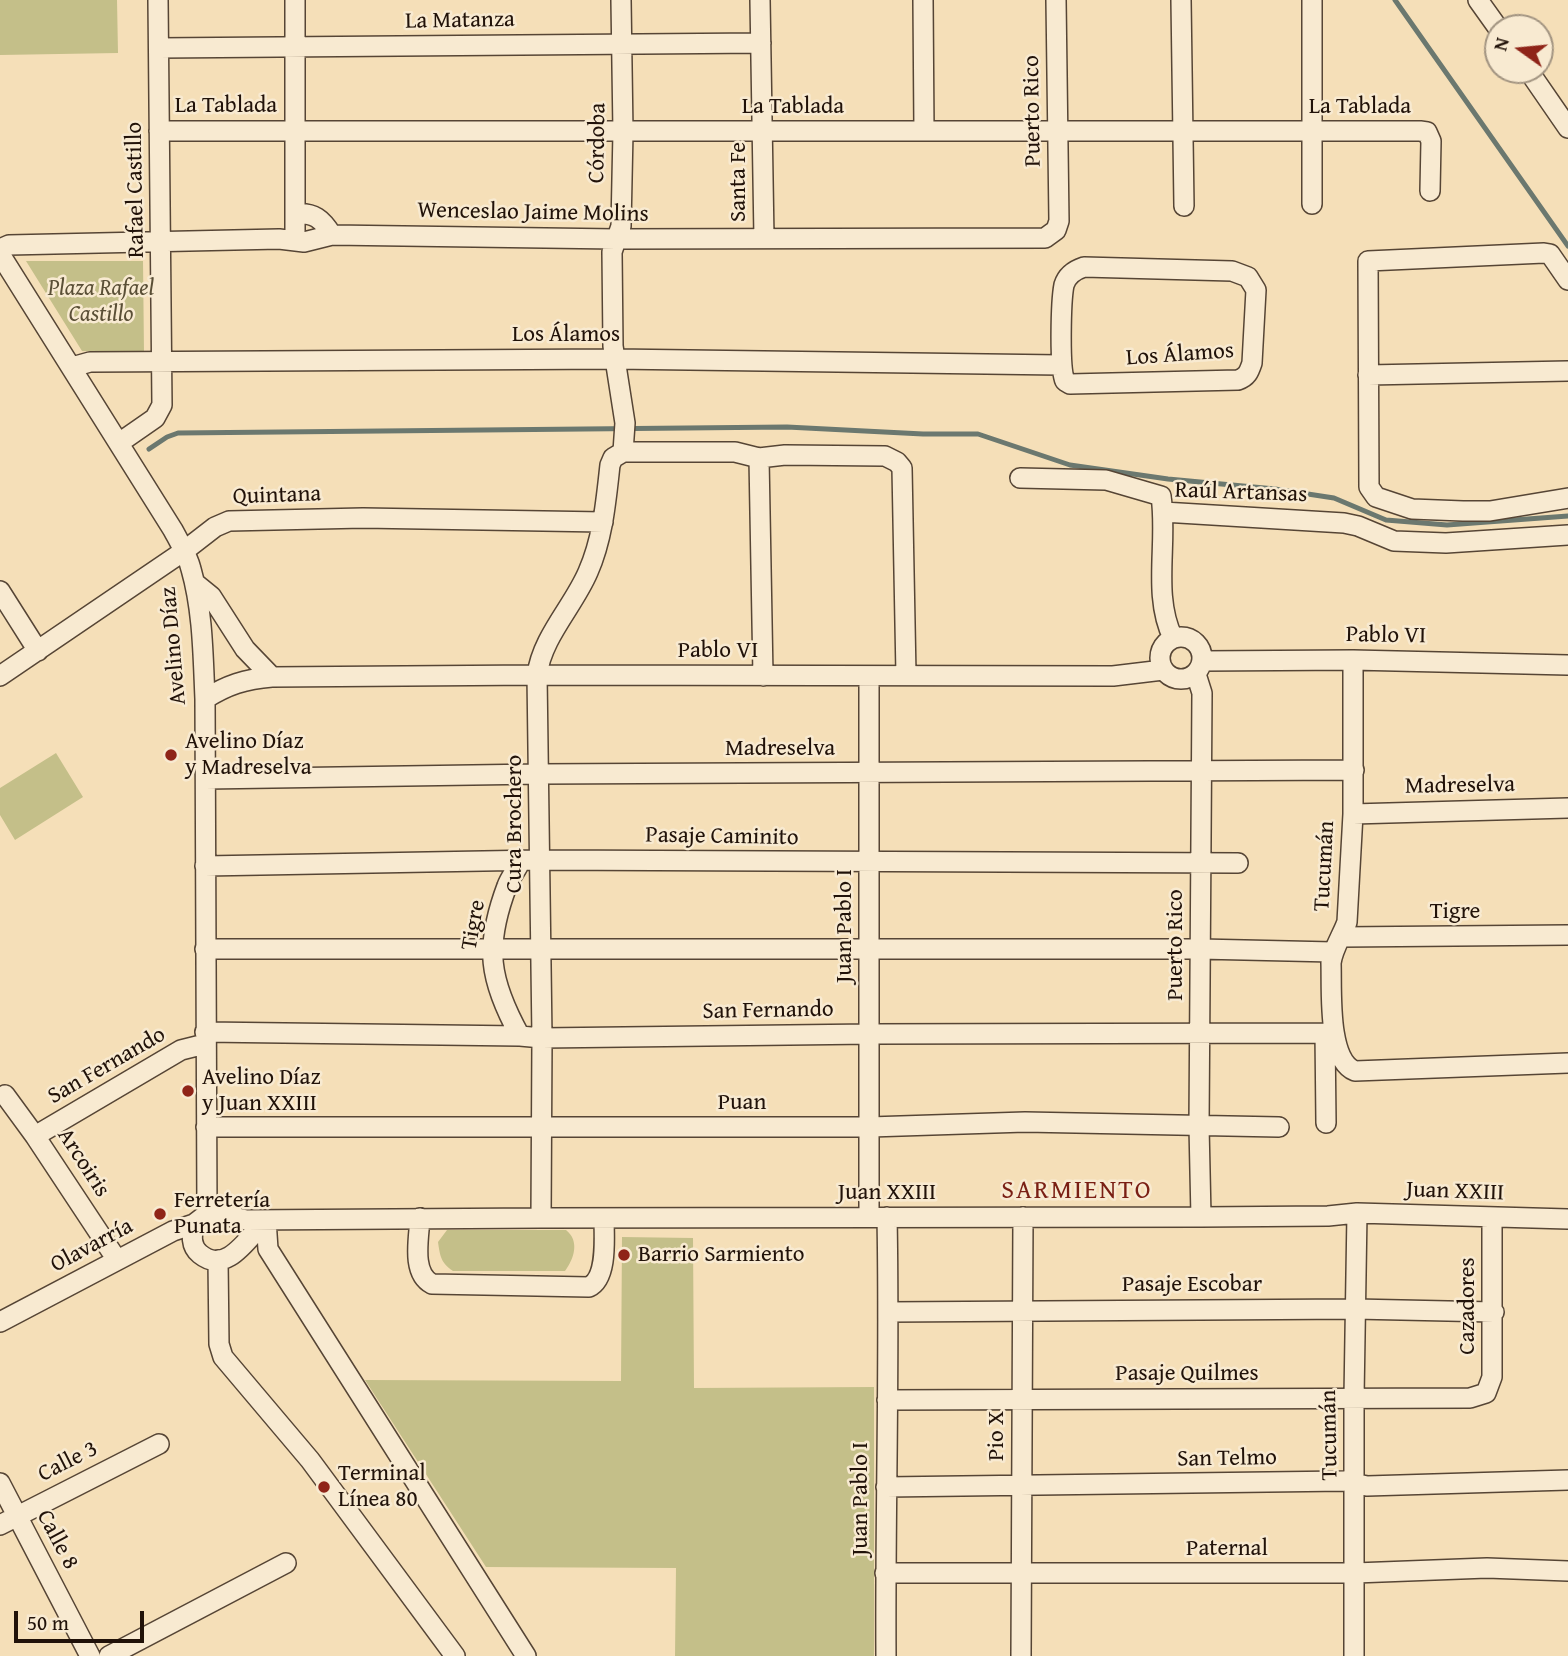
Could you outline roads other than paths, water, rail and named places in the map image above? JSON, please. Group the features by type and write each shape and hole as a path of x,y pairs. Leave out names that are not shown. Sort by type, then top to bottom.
{"street":[{"name":"Rafael Castillo","path":"119,443 159,413 162,405 158,0"},
{"path":"295,0 295,241"},
{"name":"Córdoba","path":"621,0 621,226 612,252 613,346 624,437"},
{"name":"Santa Fe","path":"761,0 764,238"},
{"path":"923,0 924,131"},
{"name":"Puerto Rico","path":"1056,0 1059,221"},
{"path":"1181,0 1184,206"},
{"path":"1312,0 1312,204"},
{"name":"La Matanza","path":"159,48 761,43"},
{"path":"1538,84 1568,128"},
{"name":"La Tablada","path":"159,131 1427,132 1431,141 1430,191"},
{"path":"295,214 317,216 332,235"},
{"name":"Wenceslao Jaime Molins","path":"0,249 9,245 162,241 315,241 332,235 616,239 1038,239 1053,233 1059,221"},
{"path":"1568,280 1550,254 1544,253 1368,261 1369,487 1376,496 1412,509 1463,511 1490,510 1568,498"},
{"name":"Avelino Díaz","path":"0,254 173,530 184,551 195,583 201,623 206,779 206,1127 201,1219"},
{"name":"Los Álamos","path":"1084,267 1232,271 1248,277 1256,290 1252,363 1244,378 1073,385 1065,381 1060,365 1064,284 1072,272 1084,267"},
{"name":"Los Álamos","path":"72,367 90,362 615,359 1060,365"},
{"path":"1368,375 1568,371"},
{"path":"624,437 735,452 759,458 785,455 885,456 897,462 902,468 906,675"},
{"name":"Cura Brochero","path":"541,1217 540,949 529,861 539,774 537,675 542,653 579,592 589,570 603,522 610,465 624,437"},
{"path":"759,458 763,676"},
{"path":"1020,478 1106,480 1161,496 1163,512"},
{"name":"Raúl Artansas","path":"1173,638 1163,610 1163,512 1327,521 1358,526 1394,541 1446,543 1568,535"},
{"name":"Quintana","path":"0,676 215,527 229,521 363,518 603,522"},
{"path":"195,583 211,596 245,649 272,677"},
{"path":"0,591 38,651"},
{"path":"1173,638 1188,638 1195,642 1202,654 1199,668 1182,680 1175,679 1163,670 1161,652 1173,638"},
{"name":"Pablo VI","path":"1199,668 1353,660 1568,665"},
{"name":"Tucumán","path":"1353,660 1353,814 1347,922 1337,945 1329,1033 1343,1063 1355,1071 1568,1063"},
{"name":"Puerto Rico","path":"1199,668 1202,693 1199,1126 1201,1217"},
{"name":"Pablo VI","path":"205,699 226,685 245,679 272,677 1113,676 1163,670"},
{"name":"Juan Pablo I","path":"869,677 870,1127 889,1312 886,1656"},
{"name":"Madreselva","path":"206,779 539,774 1354,770"},
{"name":"Madreselva","path":"1353,814 1568,807"},
{"name":"Pasaje Caminito","path":"205,866 529,861 1238,863"},
{"name":"Tigre","path":"520,1036 506,1010 495,977 492,949 508,883 529,861"},
{"name":"Tigre","path":"205,949 1200,949 1568,935"},
{"path":"1326,1123 1329,1033"},
{"name":"San Fernando","path":"35,1136 205,1038 1329,1033"},
{"name":"Arcoiris","path":"5,1095 117,1261"},
{"name":"Puan","path":"206,1127 870,1127 1025,1122 1279,1127"},
{"name":"Tucumán","path":"1354,1656 1357,1213"},
{"name":"Juan XXIII","path":"201,1219 221,1214 233,1218 266,1220 541,1217 1201,1217 1328,1216 1357,1213 1492,1219 1568,1219"},
{"name":"Pio X","path":"1021,1656 1023,1217"},
{"path":"233,1218 242,1225 244,1236 241,1247"},
{"path":"420,1218 419,1267 425,1281 432,1284 590,1287 596,1284 600,1276 604,1254 604,1219"},
{"path":"201,1219 191,1237 195,1250 206,1259 218,1260 233,1256 266,1220"},
{"name":"Olavarría","path":"0,1322 201,1219"},
{"name":"Cazadores","path":"1486,1393 1492,1377 1492,1219"},
{"path":"266,1220 268,1249 526,1656"},
{"path":"218,1260 219,1344 223,1357 310,1460 455,1656"},
{"name":"Pasaje Escobar","path":"889,1312 1494,1312"},
{"name":"Pasaje Quilmes","path":"887,1400 1469,1398 1486,1393"},
{"name":"Calle 3","path":"8,1520 159,1444"},
{"name":"San Telmo","path":"886,1487 1344,1481 1381,1485 1568,1480"},
{"name":"Calle 8","path":"0,1483 8,1520 90,1656"},
{"path":"109,1656 286,1563"},
{"name":"Paternal","path":"885,1573 1355,1573 1487,1568 1568,1571"}],"waterway":[{"path":"1395,0 1568,246"},
{"path":"149,449 178,433 787,427 978,434 1070,465 1334,498 1386,520 1447,525 1568,516"}],"place":[{"name":"Avelino Díaz y Madreselva","path":"171,755"},
{"name":"Avelino Díaz y Juan XXIII","path":"188,1091"},
{"name":"Ferretería Punata","path":"160,1214"},
{"name":"Barrio Sarmiento","path":"624,1255"},
{"name":"Terminal Línea 80","path":"324,1487"}],"district":[{"name":"SARMIENTO","path":"1077,1191"}],"park label":[{"name":"Plaza Rafael Castillo","path":"101,302"}]}
